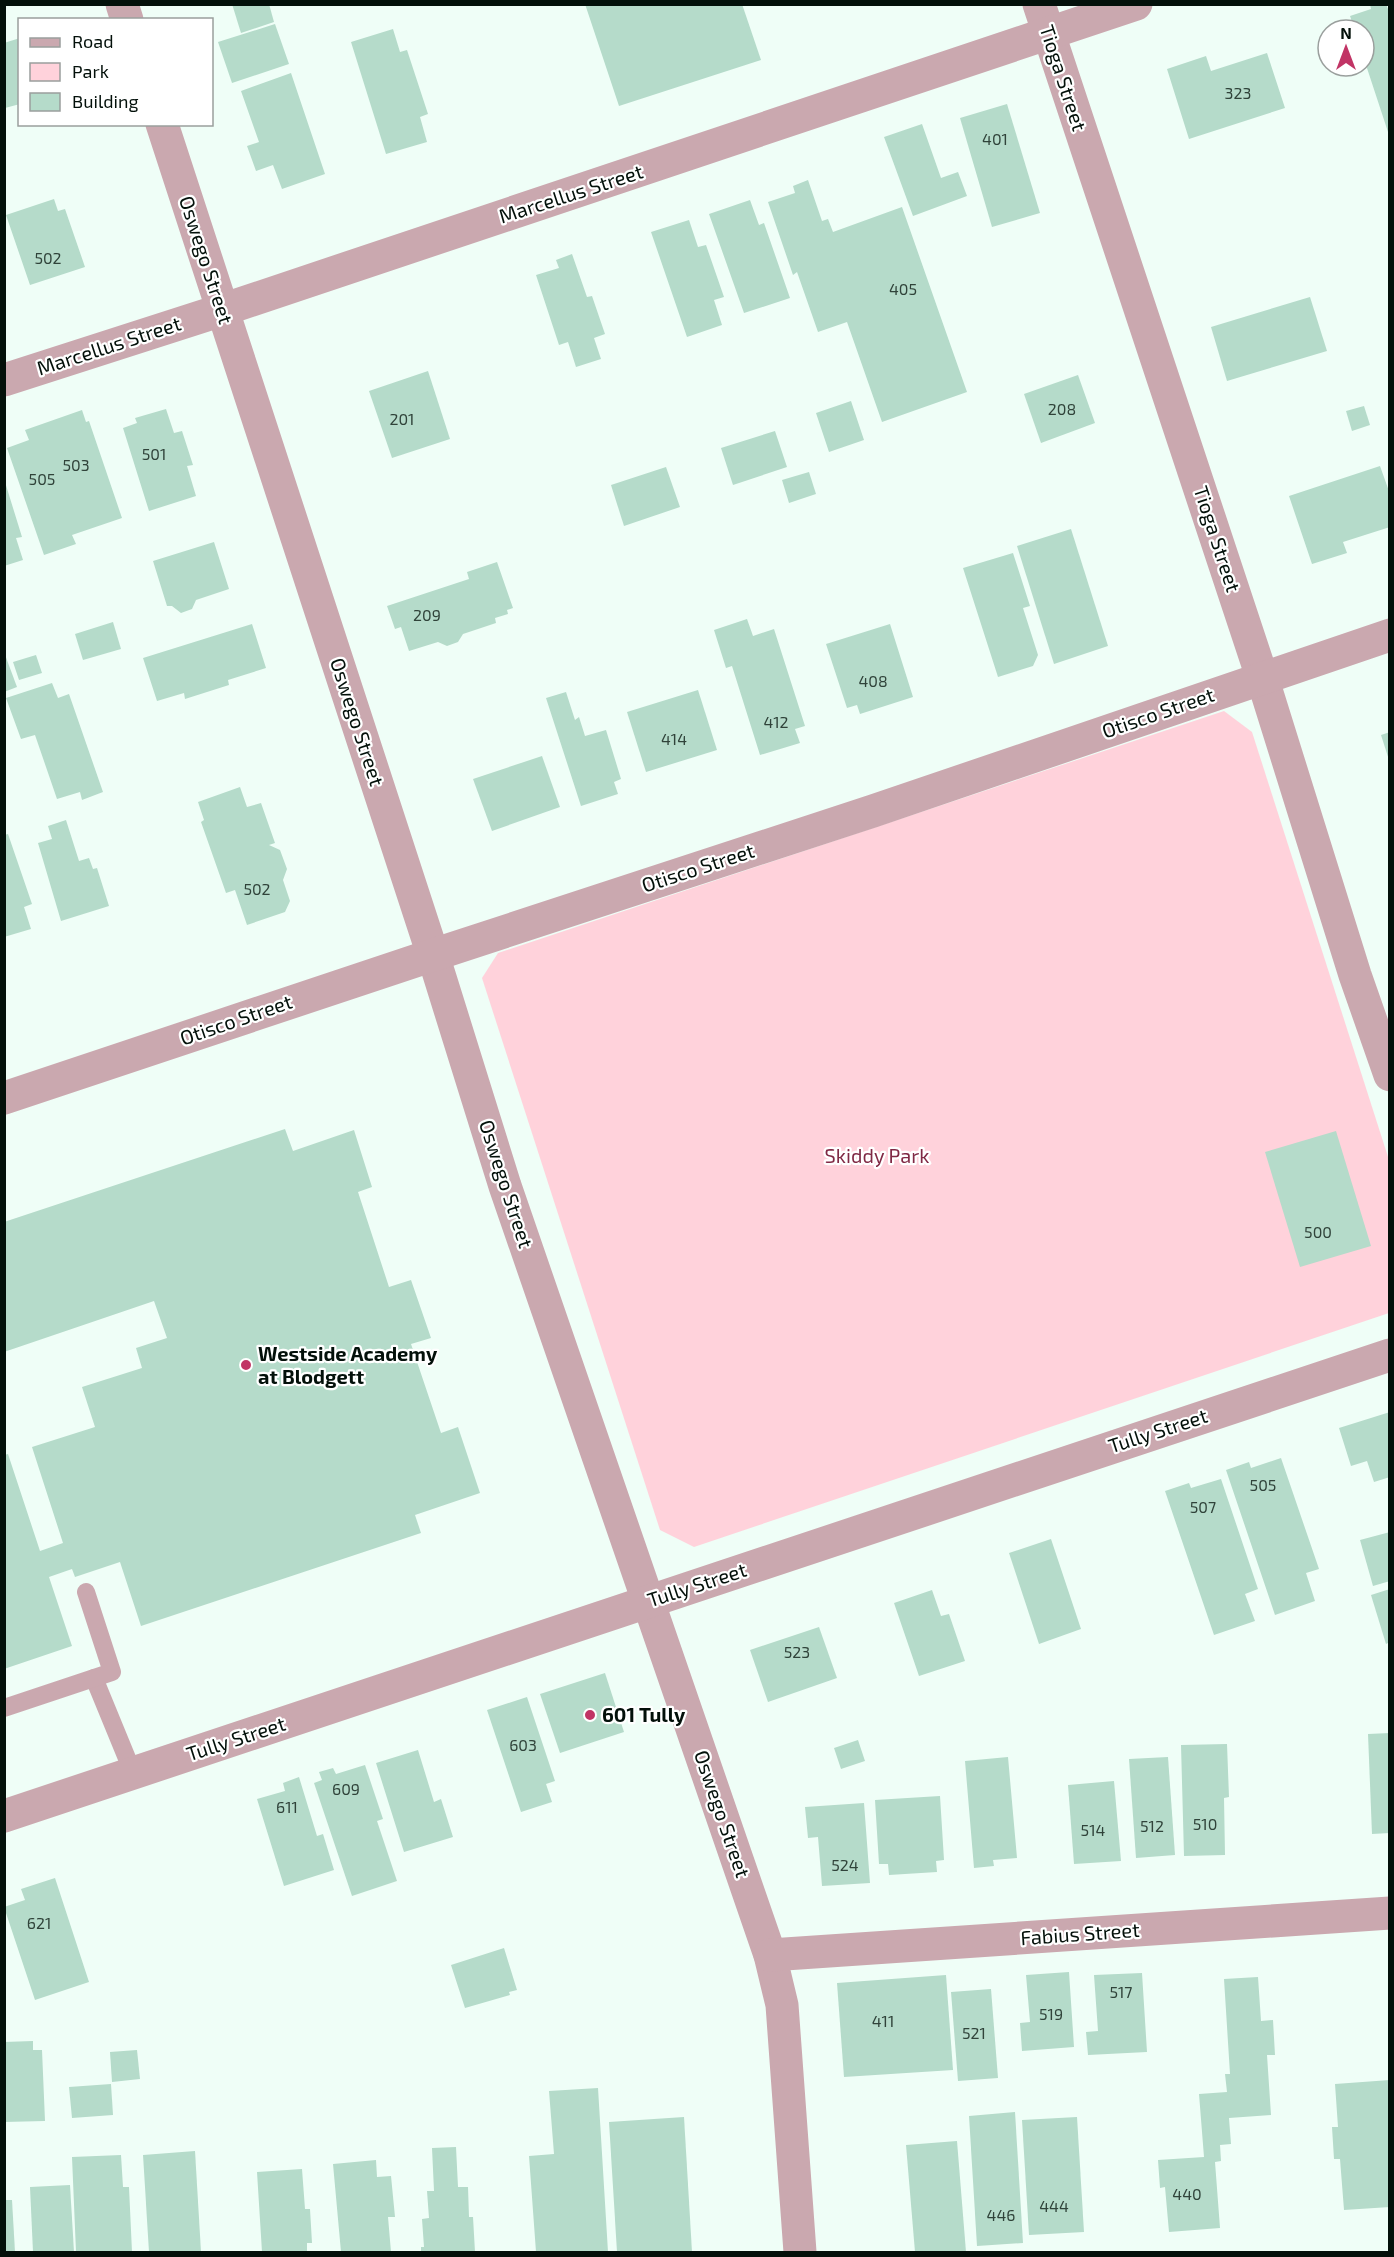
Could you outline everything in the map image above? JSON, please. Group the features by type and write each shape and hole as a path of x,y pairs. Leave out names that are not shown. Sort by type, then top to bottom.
{"street":[{"name":"Marcellus Street","path":"4,381 222,310 1044,20 1136,4"},
{"name":"Tioga Street","path":"1044,20 1262,677 1355,975 1389,1075"},
{"name":"Oswego Street","path":"163,126 433,955 505,1186 770,1955 782,2006 800,2253"},
{"name":"Otisco Street","path":"4,1098 873,811 1389,635"},
{"name":"Tully Street","path":"4,1816 1389,1354"},
{"name":"Fabius Street","path":"770,1955 1389,1913"}],"lane":[{"path":"4,1708 112,1672 86,1593"},
{"path":"94,1678 133,1773"}],"green space":[{"name":"Skiddy Park","path":"1224,711 1252,732 1389,1160 1389,1313 694,1547 660,1530 482,978 498,953"}],"building":[{"path":"232,4 269,4 274,22 241,33"},
{"path":"585,4 742,4 761,60 619,106"},
{"path":"1370,4 1386,4 1390,14 1389,135 1370,78 1376,78 1376,18 1351,18 1350,16 1371,9"},
{"path":"275,24 289,64 232,83 218,42"},
{"path":"393,29 400,52 407,50 428,114 420,117 427,142 386,154 351,42"},
{"path":"18,39 18,105 5,108 4,43"},
{"path":"1267,53 1285,108 1189,139 1167,69 1206,56 1211,71"},
{"path":"291,73 325,174 282,189 273,165 256,171 247,146 259,142 241,91"},
{"path":"1007,104 1040,213 992,227 960,118"},
{"path":"922,124 941,178 958,172 967,196 913,216 884,137"},
{"path":"808,180 822,221 828,219 833,232 902,207 967,392 882,422 847,322 818,332 797,272 793,275 768,202 795,193 793,186"},
{"path":"54,199 58,211 65,209 85,267 30,285 6,215"},
{"path":"750,200 759,225 764,223 790,298 744,313 709,214"},
{"path":"689,220 698,247 706,245 724,297 714,300 722,325 687,337 651,232"},
{"path":"572,254 587,297 592,296 605,334 594,338 601,359 576,367 568,342 559,345 536,275 559,268 556,260"},
{"path":"1310,297 1327,351 1227,381 1211,327"},
{"path":"428,371 450,439 392,458 369,391"},
{"path":"1078,375 1095,423 1041,443 1024,394"},
{"path":"851,401 864,440 829,452 816,413"},
{"path":"1364,406 1370,425 1352,431 1346,411"},
{"path":"166,409 174,433 182,431 193,465 187,466 196,496 149,511 123,428 137,423 135,418"},
{"path":"82,410 86,422 89,421 122,518 72,535 76,544 44,555 7,448 29,440 25,430"},
{"path":"775,431 787,467 733,485 721,448"},
{"path":"1380,466 1390,494 1390,527 1343,542 1347,553 1312,564 1289,496"},
{"path":"666,467 680,507 624,526 611,485"},
{"path":"809,472 816,494 789,503 782,480"},
{"path":"5,482 22,537 16,538 23,560 4,566"},
{"path":"1071,529 1108,646 1054,664 1017,546"},
{"path":"214,542 229,589 196,600 192,609 181,613 172,606 167,606 153,561"},
{"path":"1013,553 1030,606 1023,608 1038,655 1033,666 998,677 963,568"},
{"path":"497,562 513,608 507,610 508,614 495,618 496,623 463,634 458,642 447,646 438,642 409,651 401,627 395,629 387,606 469,579 467,572"},
{"path":"747,619 753,636 774,629 805,726 795,729 800,743 760,755 732,666 726,668 714,630"},
{"path":"113,622 121,649 83,660 75,634"},
{"path":"252,624 266,668 228,680 229,685 185,699 184,693 157,701 143,658"},
{"path":"890,624 913,697 860,714 857,705 847,708 826,644"},
{"path":"4,652 17,687 4,692"},
{"path":"36,655 42,673 19,680 13,662"},
{"path":"52,683 58,698 69,694 103,792 82,800 80,792 57,799 35,735 21,739 6,698"},
{"path":"698,690 717,750 646,772 627,712"},
{"path":"566,692 575,720 579,717 585,736 606,730 621,779 614,782 618,794 581,806 546,698"},
{"path":"1390,732 1390,760 1389,760 1381,735"},
{"path":"542,756 560,807 492,831 473,779"},
{"path":"240,787 247,807 261,803 275,843 269,845 280,850 287,869 283,880 290,901 285,912 247,925 235,890 226,893 201,822 204,820 198,802"},
{"path":"66,820 79,861 89,858 93,869 97,868 109,906 61,921 38,843 52,839 48,826"},
{"path":"8,834 32,904 24,907 31,929 4,937 4,835"},
{"name":"Westside Academy at Blodgett","path":"285,1129 293,1151 354,1130 372,1187 358,1192 389,1287 411,1280 431,1338 411,1344 441,1433 458,1427 480,1493 415,1515 421,1533 141,1626 120,1562 75,1577 72,1569 49,1577 72,1646 4,1669 4,1455 8,1454 40,1551 63,1543 32,1447 95,1427 82,1387 142,1368 136,1348 167,1338 154,1301 4,1352 4,1222"},
{"path":"1336,1131 1371,1246 1300,1267 1265,1152"},
{"path":"1390,1412 1390,1477 1374,1482 1367,1461 1351,1466 1339,1428"},
{"path":"1281,1458 1319,1569 1306,1573 1315,1601 1275,1615 1226,1470 1249,1462 1251,1468"},
{"path":"1221,1479 1258,1589 1245,1594 1255,1621 1214,1635 1165,1491 1189,1483 1191,1488"},
{"path":"1390,1532 1390,1581 1373,1586 1360,1540"},
{"path":"1051,1539 1081,1629 1039,1644 1009,1553"},
{"path":"1390,1589 1390,1642 1386,1644 1371,1595"},
{"path":"932,1590 941,1616 949,1614 965,1661 919,1676 894,1603"},
{"path":"819,1627 837,1678 768,1702 750,1650"},
{"path":"605,1673 624,1732 560,1753 540,1694"},
{"path":"527,1697 555,1781 546,1784 552,1802 521,1812 487,1710"},
{"path":"1390,1733 1390,1833 1372,1834 1368,1734"},
{"path":"858,1740 865,1761 841,1769 834,1748"},
{"path":"1227,1744 1229,1797 1224,1798 1225,1855 1184,1856 1181,1745"},
{"path":"418,1750 434,1802 441,1799 453,1837 404,1852 376,1763"},
{"path":"1008,1757 1017,1858 993,1860 994,1866 974,1868 965,1761"},
{"path":"1168,1757 1175,1855 1136,1858 1129,1759"},
{"path":"365,1765 383,1819 377,1821 397,1881 352,1896 314,1783 322,1780 319,1772 333,1768 336,1774"},
{"path":"299,1777 317,1836 323,1834 334,1870 284,1886 257,1799 285,1791 283,1783"},
{"path":"1114,1781 1121,1861 1074,1864 1068,1785"},
{"path":"940,1796 944,1860 936,1861 937,1872 889,1875 888,1864 879,1864 875,1800"},
{"path":"864,1803 870,1883 822,1886 818,1837 808,1838 805,1807"},
{"path":"55,1878 89,1982 35,2000 4,1907 25,1900 21,1889"},
{"path":"504,1948 517,1990 509,1992 510,1995 465,2008 451,1965"},
{"path":"1069,1972 1074,2047 1022,2051 1020,2023 1030,2022 1026,1975"},
{"path":"1142,1973 1147,2052 1088,2055 1086,2032 1098,2031 1094,1975"},
{"path":"946,1975 953,2070 844,2077 837,1983"},
{"path":"1258,1977 1261,2021 1273,2020 1275,2055 1267,2055 1271,2115 1229,2118 1231,2144 1220,2145 1221,2161 1215,2162 1220,2228 1169,2232 1165,2187 1160,2188 1158,2160 1204,2157 1199,2094 1227,2092 1225,2074 1230,2074 1224,1979"},
{"path":"991,1989 998,2078 958,2081 951,1992"},
{"path":"33,2041 33,2050 42,2050 45,2121 4,2122 4,2042"},
{"path":"137,2050 140,2079 112,2082 110,2052"},
{"path":"1390,2080 1390,2126 1388,2126 1390,2207 1344,2210 1340,2159 1334,2159 1332,2127 1338,2127 1335,2084"},
{"path":"111,2084 113,2115 72,2118 69,2087"},
{"path":"598,2088 608,2252 536,2252 529,2156 554,2154 549,2091"},
{"path":"1015,2112 1023,2243 977,2246 969,2116"},
{"path":"684,2117 692,2252 617,2252 609,2122"},
{"path":"1077,2117 1084,2232 1029,2235 1022,2120"},
{"path":"957,2141 966,2252 915,2252 906,2145"},
{"path":"456,2147 458,2187 468,2187 469,2217 473,2217 475,2252 421,2252 421,2247 424,2247 422,2219 429,2218 427,2191 434,2191 432,2148"},
{"path":"195,2151 201,2252 149,2252 143,2155"},
{"path":"121,2155 123,2187 129,2187 132,2252 76,2252 72,2157"},
{"path":"376,2160 377,2177 391,2176 395,2217 388,2217 391,2252 341,2252 333,2164"},
{"path":"302,2169 305,2209 310,2209 312,2243 307,2243 307,2252 262,2252 257,2172"},
{"path":"70,2185 74,2252 33,2252 30,2187"},
{"path":"4,2200 12,2200 15,2252 4,2252"}],"place":[{"name":"Westside Academy at Blodgett","path":"246,1365"},
{"name":"601 Tully","path":"590,1715"}]}
